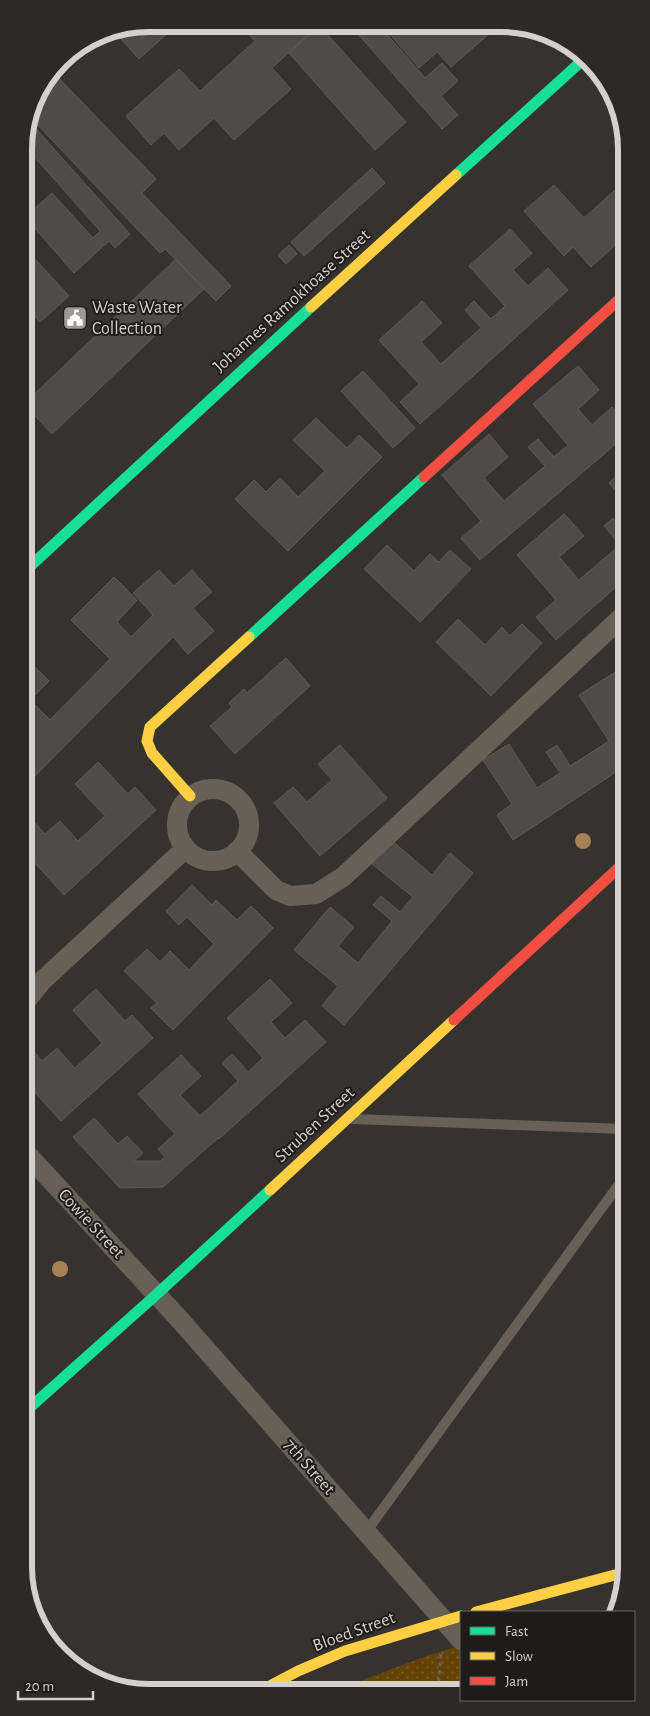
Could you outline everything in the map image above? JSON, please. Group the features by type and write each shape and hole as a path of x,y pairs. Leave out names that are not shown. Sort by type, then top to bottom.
{"main road":[{"name":"Johannes Ramokhoase Street","path":"33,564 308,309 579,63"},
{"path":"190,796 152,753 147,741 150,727 618,301"},
{"name":"Struben Street","path":"32,1406 157,1294 617,869"},
{"path":"480,1611 617,1575"},
{"name":"Bloed Street","path":"275,1684 345,1651 452,1618"}],"street":[{"path":"237,851 276,890 290,896 316,894 343,877 618,620"},
{"path":"202,790 226,791 236,797 244,806 249,830 245,841 228,858 211,860 194,855 186,848 180,838 178,821 183,805 190,796 202,790"},
{"path":"32,993 42,981 186,848"},
{"name":"Cowie Street","path":"32,1160 157,1294"},
{"name":"7th Street","path":"157,1294 366,1532 452,1618 460,1638"}],"lane":[{"path":"346,1119 617,1129"},
{"path":"366,1532 617,1187"}],"path":[{"path":"439,1684 452,1618"}],"shaded area":[{"path":"460,1645 460,1684 353,1684"}],"building":[{"path":"169,32 139,59 121,39 127,35"},
{"path":"247,32 311,32 272,68 291,89 234,140 214,118 179,150 164,133 151,145 126,116 179,69 200,91 255,41"},
{"path":"312,32 325,32 406,122 375,150 289,53"},
{"path":"356,32 385,32 425,78 442,63 458,81 441,96 458,115 442,129"},
{"path":"388,32 491,32 451,67 437,52 419,68"},
{"path":"58,77 156,179 142,193 231,286 216,301 165,249 160,253 35,123 41,105"},
{"path":"35,127 130,234 115,248 109,241 74,273 33,226 33,210 52,193 93,238 100,231 33,155"},
{"path":"372,168 385,183 304,256 291,242"},
{"path":"554,185 584,218 618,187 618,243 591,267 573,247 564,256 524,211"},
{"path":"510,229 532,253 513,270 528,286 548,268 568,290 420,424 400,402 419,384 379,340 422,301 442,323 421,342 441,364 481,328 465,310 474,301 491,319 505,306 469,266"},
{"path":"289,245 297,254 286,264 278,255"},
{"path":"33,257 69,296 40,322 33,314"},
{"path":"176,259 204,289 52,434 33,413 33,396"},
{"path":"578,366 599,390 578,409 592,425 612,407 618,414 618,442 480,560 461,538 481,521 442,475 489,434 508,457 484,478 504,501 545,466 528,447 538,439 554,457 568,445 533,404"},
{"path":"363,371 415,428 393,448 341,391"},
{"path":"316,418 347,448 359,435 382,457 288,551 235,499 254,480 266,492 280,478 298,497 325,471 293,440"},
{"path":"618,475 618,494 609,483"},
{"path":"564,514 584,536 559,557 579,580 618,547 618,586 556,640 536,617 556,600 517,555"},
{"path":"613,518 618,524 618,542 604,526"},
{"path":"387,545 414,571 430,554 439,562 450,550 471,569 420,622 364,569"},
{"path":"159,570 174,586 192,570 212,592 193,608 214,631 188,654 173,637 33,778 33,703 50,720 110,659 71,620 114,577 137,600 117,622 131,637 153,615 133,593"},
{"path":"458,619 485,645 502,627 510,636 522,624 542,643 491,696 436,642"},
{"path":"286,658 310,686 235,754 210,726 232,707 229,703 244,689 247,693"},
{"path":"33,665 49,681 33,697"},
{"path":"618,671 618,771 513,840 497,815 512,804 483,760 509,744 537,788 560,773 546,752 557,745 570,766 609,741 579,695"},
{"path":"340,745 387,798 320,856 274,803 293,787 307,802 332,780 318,764"},
{"path":"98,762 128,794 135,787 156,810 64,895 32,860 33,823 34,822 45,834 60,821 78,841 105,816 75,784"},
{"path":"391,840 432,875 450,853 473,873 344,1025 322,1006 338,986 294,950 330,907 354,927 338,946 358,963 392,921 373,905 381,896 400,912 413,897 371,863"},
{"path":"192,885 212,905 216,900 237,920 251,906 273,928 173,1030 151,1008 157,1003 124,971 147,949 160,962 170,951 189,970 214,944 187,917 179,925 166,911"},
{"path":"270,979 292,1003 271,1022 285,1038 305,1020 326,1042 163,1187 120,1188 73,1137 94,1118 118,1144 127,1136 143,1153 134,1161 160,1161 165,1157 158,1149 175,1134 138,1094 181,1055 201,1076 180,1095 200,1116 238,1081 222,1063 232,1054 248,1072 263,1058 227,1018"},
{"path":"96,989 125,1021 132,1015 153,1038 61,1121 32,1090 32,1050 42,1061 57,1048 75,1068 102,1043 73,1010"}],"traffic: fast":[{"path":"456,175 579,63"},
{"path":"33,564 311,307"},
{"path":"249,637 424,477"},
{"path":"32,1406 270,1190"}],"traffic: slow":[{"path":"311,307 456,175"},
{"path":"190,796 152,753 147,741 150,727 249,637"},
{"path":"270,1190 454,1020"},
{"path":"480,1611 617,1574"},
{"path":"273,1684 298,1671 345,1651 460,1616"}],"traffic: jam":[{"path":"424,477 618,301"},
{"path":"454,1020 617,869"}],"place":[{"name":"Waste Water Collection","path":"75,318"}]}
